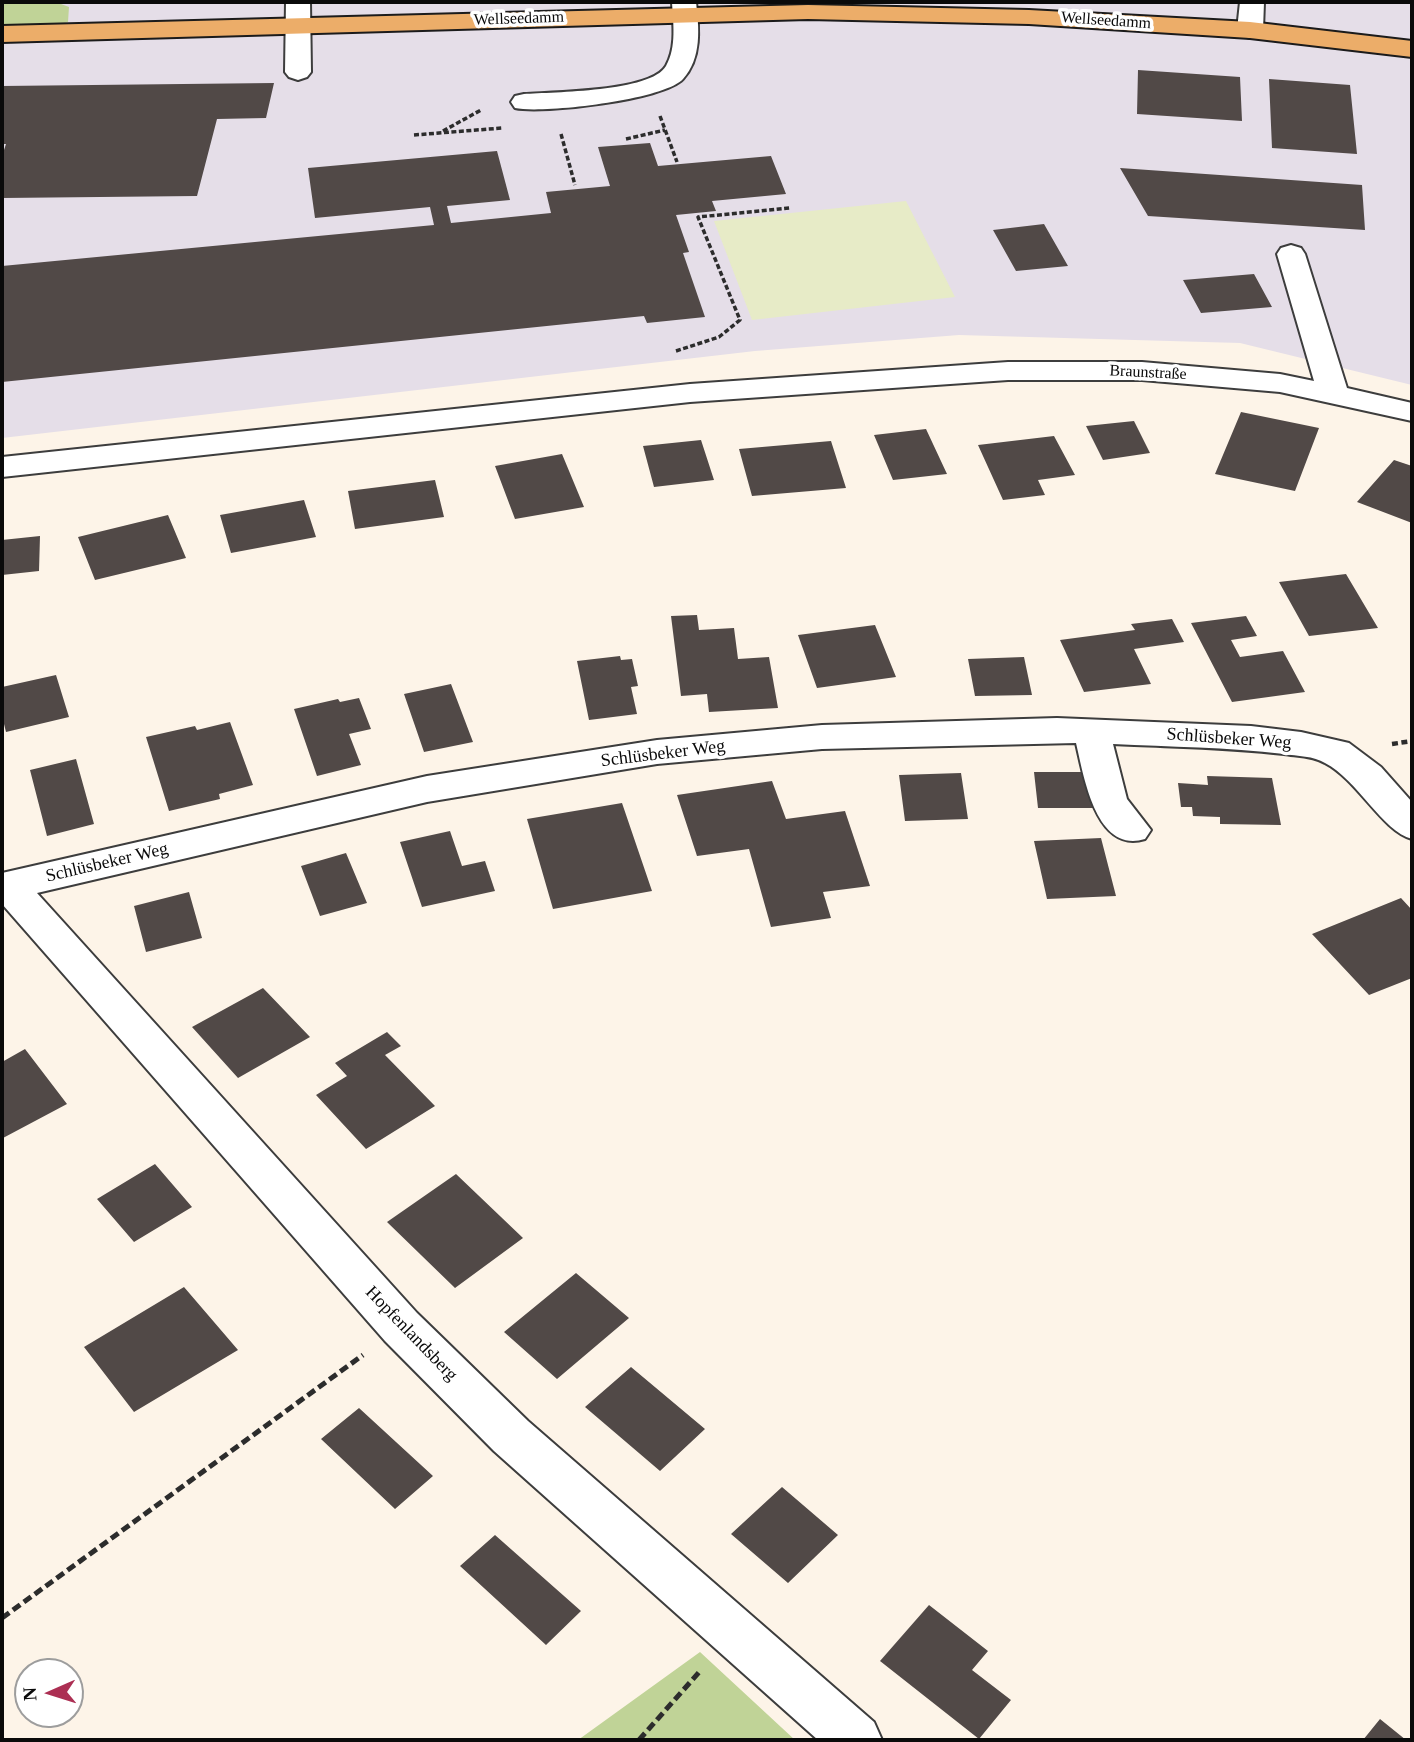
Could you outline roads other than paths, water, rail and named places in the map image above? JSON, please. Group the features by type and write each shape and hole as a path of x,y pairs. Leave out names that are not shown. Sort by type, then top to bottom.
{"main road":[{"name":"Wellseedamm","path":"2,34 297,14 685,8 961,15 1250,30 1412,49"}],"street":[{"path":"1250,30 1252,2"},
{"path":"537,101 651,89 671,78 680,64 687,38 685,8"},
{"path":"297,14 298,72"},
{"path":"1291,254 1333,394"},
{"name":"Braunstraße","path":"2,467 690,393 1008,371 1142,371 1280,383 1412,412"},
{"path":"1091,731 1109,803 1132,830"},
{"name":"Schlüsbeker Weg","path":"5,886 427,789 657,752 822,737 1091,731 1251,738 1301,744 1336,752 1368,776 1412,826"},
{"name":"Hopfenlandsberg","path":"5,886 401,1327 511,1436 856,1740"}]}
